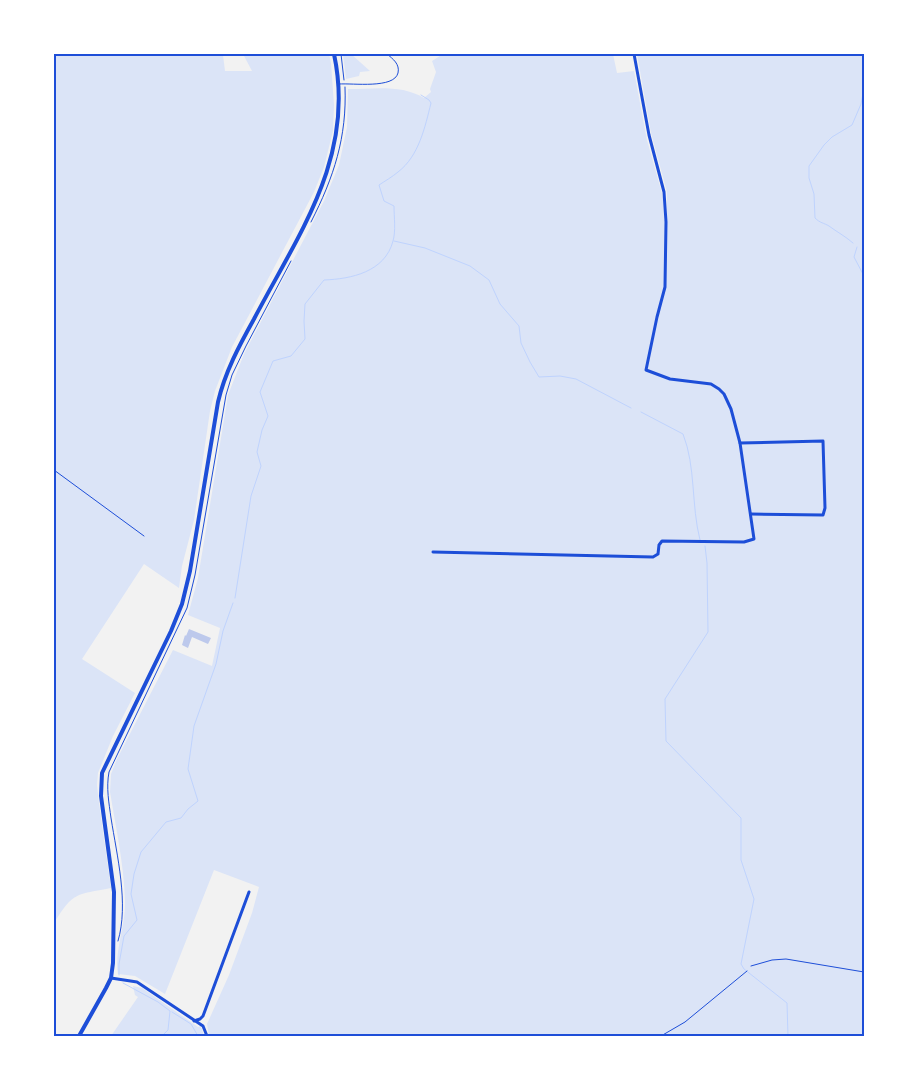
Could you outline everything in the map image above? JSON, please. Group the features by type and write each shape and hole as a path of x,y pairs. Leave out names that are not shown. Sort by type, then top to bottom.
{"street":[{"path":"79,1036 111,978 113,963 114,892 101,796 102,773 171,631 182,604 190,571 222,384 245,334 280,271 326,177 337,135 339,84 334,54"},
{"path":"433,552 653,557 658,554 659,545 662,541 744,542 754,539 740,443 731,409 720,389 711,384 670,379 646,370 656,317 665,287 667,240 664,192 649,135 634,54"},
{"path":"740,443 823,442 825,508 823,515 750,514"},
{"path":"194,1021 203,1016 249,892"},
{"path":"111,978 137,982 203,1026 207,1036"}],"lane":[{"path":"339,84 387,82 393,80 398,73 398,66 387,54"}],"path":[{"path":"308,228 328,186 337,160 345,114 345,83 341,54"},
{"path":"108,798 107,785 111,766 187,608 195,575 226,395 232,375 291,262"},
{"path":"54,470 144,536"},
{"path":"751,966 772,960 786,959 864,972"},
{"path":"661,1036 685,1022 747,972"}],"shaded area":[{"path":"54,54 223,55 225,71 252,71 243,54 329,54 334,105 333,131 324,167 314,192 232,347 215,391 210,411 194,520 182,566 179,588 144,564 82,659 135,693 113,736 98,773 99,803 111,888 77,896 66,905 54,923"},
{"path":"343,54 351,54 370,71 360,72 359,76 346,79"},
{"path":"443,54 613,54 617,73 634,71 647,140 663,197 664,220 667,220 667,192 651,133 637,54 864,54 864,1036 209,1036 207,1024 229,975 252,913 259,887 214,870 165,994 135,976 118,974 117,965 125,901 121,860 110,792 111,774 173,650 212,666 220,628 188,615 198,578 228,395 244,354 324,201 339,165 347,127 348,89 397,89 424,98 431,92 430,89 436,72 432,61"},
{"path":"133,986 142,988 198,1027 201,1026 204,1036 111,1036 138,997 135,995"}],"building":[{"path":"189,629 211,638 208,644 192,637 188,648 182,645"}],"waterway":[{"path":"853,243 815,218 814,194 809,178 809,166 832,137 852,125 861,104 864,88"},
{"path":"235,598 251,496 261,466 257,452 262,430 268,416 260,392 273,361 291,356 305,339 305,304 324,280 345,278 366,272 375,267 389,252 394,233 394,206 384,201 379,185 396,174 411,158 416,149 431,103 421,95"},
{"path":"394,241 425,248 470,266 489,280 500,304 519,326 521,343 539,377 560,376 576,379 631,408"},
{"path":"857,247 854,257 864,276"},
{"path":"641,412 683,434 690,460 695,513 700,540"},
{"path":"705,546 708,632 665,699 666,741 741,818 741,860 754,899 741,964 744,969 787,1003 788,1036"},
{"path":"119,975 124,936 137,920 131,894 134,874 141,852 166,822 181,818 198,801 188,769 194,726 216,664 223,631 233,603"},
{"path":"123,983 158,1002 170,1011 168,1030 162,1036"},
{"path":"172,1012 191,1024 198,1036"}]}
